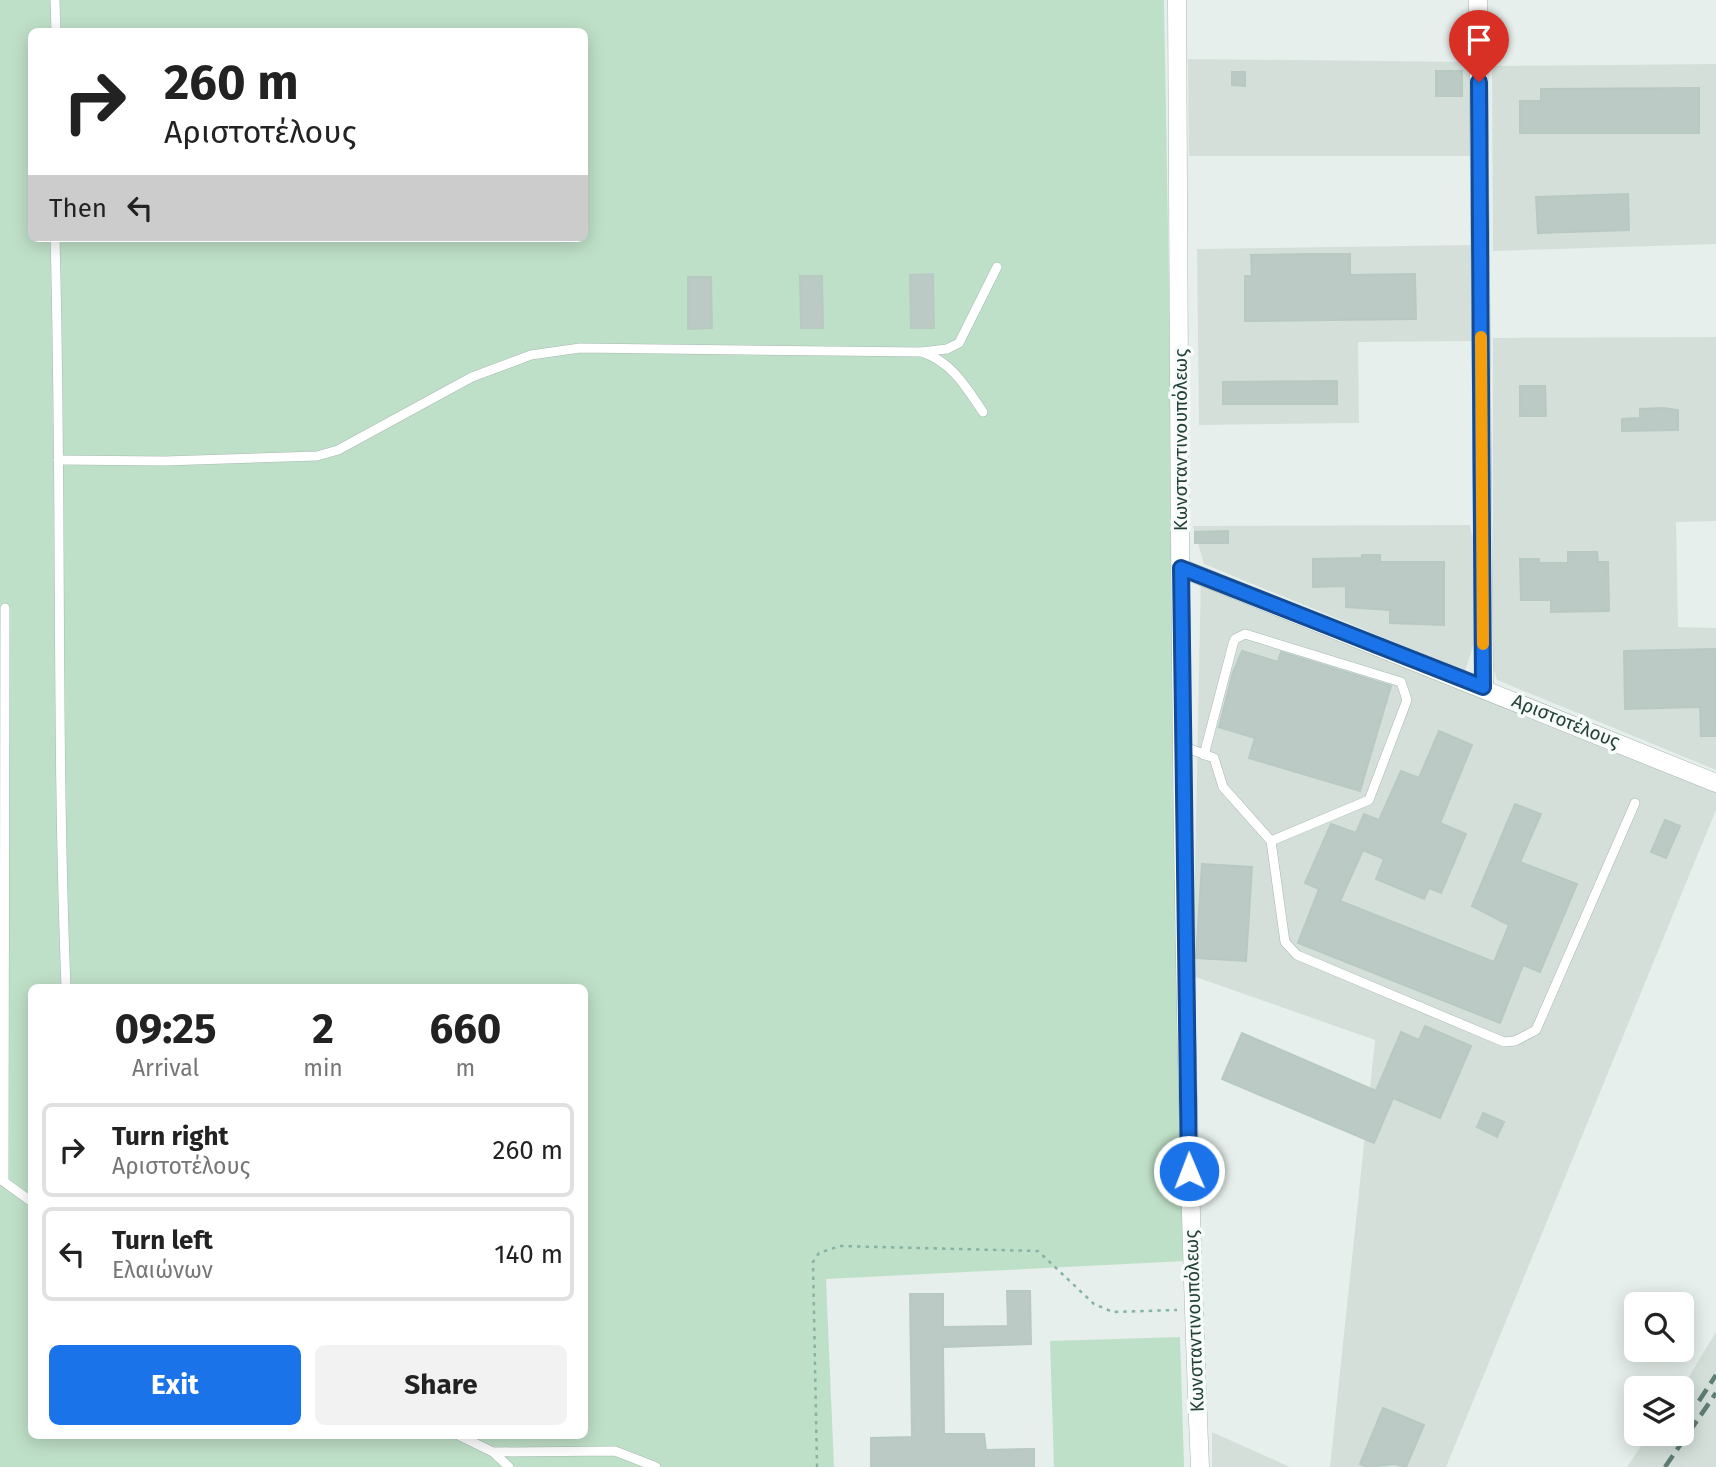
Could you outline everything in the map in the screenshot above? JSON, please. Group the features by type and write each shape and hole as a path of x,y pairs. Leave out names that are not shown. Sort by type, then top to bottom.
{"street":[{"name":"Κωνσταντινουπόλεως","path":"1177,0 1182,746 1193,1310 1199,1467"},
{"path":"1478,0 1483,687"},
{"name":"Αριστοτέλους","path":"1181,568 1483,687 1716,783"}],"lane":[{"path":"55,0 56,28"},
{"path":"55,242 61,863 66,984"},
{"path":"58,460 165,461 317,456 338,450 472,377 531,355 580,348 921,352 947,349 959,343 998,267"},
{"path":"921,352 940,359 960,377 984,412"},
{"path":"5,608 2,1180 28,1199"},
{"path":"1204,755 1233,644 1239,636 1245,634 1401,682 1407,700 1369,800 1271,841"},
{"path":"1182,746 1214,758 1223,787 1271,841 1285,942 1297,955 1504,1042 1515,1041 1536,1030 1635,803"},
{"path":"466,1439 494,1452 509,1467"},
{"path":"494,1452 615,1451 656,1467"}],"path":[{"path":"817,1467 813,1262 819,1252 840,1246 1038,1251 1094,1304 1113,1312 1193,1310"}],"shaded area":[{"path":"1188,59 1473,62 1473,156 1189,156"},
{"path":"1716,64 1716,244 1493,251 1492,66"},
{"path":"1472,245 1473,341 1358,342 1359,423 1199,425 1197,249"},
{"path":"1716,337 1716,521 1676,522 1678,627 1716,628 1716,770 1497,680 1493,668 1493,338"},
{"path":"1470,525 1472,535 1478,535 1478,631 1465,671 1204,564 1193,526"},
{"path":"1201,571 1716,783 1716,810 1446,1467 1330,1467 1375,1040 1193,976"},
{"path":"1716,1332 1716,1467 1627,1467 1641,1446 1694,1446 1694,1376 1689,1376"},
{"path":"1212,1432 1290,1467 1212,1467"}],"green space":[{"path":"0,0 1164,0 1186,1261 826,1279 834,1467 0,1467"},
{"path":"1180,1337 1184,1467 1054,1467 1050,1341"}],"building":[{"path":"1436,71 1462,71 1462,96 1436,96"},
{"path":"1232,72 1245,72 1245,86 1232,85"},
{"path":"1699,88 1699,133 1520,133 1520,101 1541,101 1541,89"},
{"path":"1628,194 1629,230 1538,233 1536,197"},
{"path":"1350,254 1350,275 1415,274 1416,319 1245,321 1245,276 1252,276 1251,255"},
{"path":"933,274 934,328 911,328 910,275"},
{"path":"800,276 822,276 823,328 801,328"},
{"path":"688,277 711,277 712,328 688,329"},
{"path":"1337,381 1337,404 1223,404 1223,382"},
{"path":"1520,386 1545,386 1546,416 1520,416"},
{"path":"1640,409 1678,410 1678,430 1622,431 1622,419 1640,418"},
{"path":"1228,531 1228,543 1195,543 1195,532"},
{"path":"1568,552 1597,552 1598,562 1608,562 1609,611 1551,612 1551,600 1521,600 1520,559 1539,559 1539,563 1568,563"},
{"path":"1362,555 1380,555 1380,562 1444,562 1444,625 1390,623 1390,610 1346,607 1346,586 1313,587 1313,559 1362,558"},
{"path":"1716,649 1716,736 1701,736 1700,707 1625,709 1624,651"},
{"path":"1242,651 1278,662 1281,652 1391,686 1360,791 1249,758 1255,738 1219,727 1233,672"},
{"path":"1439,731 1472,745 1440,823 1466,834 1441,893 1429,888 1424,899 1376,879 1384,859 1363,850 1340,901 1494,962 1509,925 1472,906 1515,804 1541,814 1520,862 1577,884 1540,972 1523,965 1500,1023 1298,943 1319,889 1305,883 1331,824 1356,833 1364,814 1379,820 1401,771 1419,778"},
{"path":"1665,820 1680,826 1666,858 1651,852"},
{"path":"1202,864 1252,867 1246,961 1196,958"},
{"path":"1425,1026 1471,1046 1440,1118 1393,1098 1374,1143 1222,1079 1242,1033 1376,1091 1401,1032 1419,1040"},
{"path":"1483,1113 1504,1122 1497,1137 1477,1127"},
{"path":"1007,1291 1030,1291 1031,1344 943,1347 944,1434 984,1434 986,1450 1034,1449 1034,1467 871,1467 871,1438 912,1437 910,1294 943,1294 943,1327 1008,1326"},
{"path":"1383,1408 1424,1425 1406,1467 1395,1464 1367,1467 1360,1464"}],"railway":[{"path":"1699,1401 1716,1375"},
{"path":"1665,1467 1716,1393"}],"slow traffic":[{"path":"1481,337 1483,644"}],"route":[{"path":"1189,1171 1181,568 1483,687 1479,82"}]}
